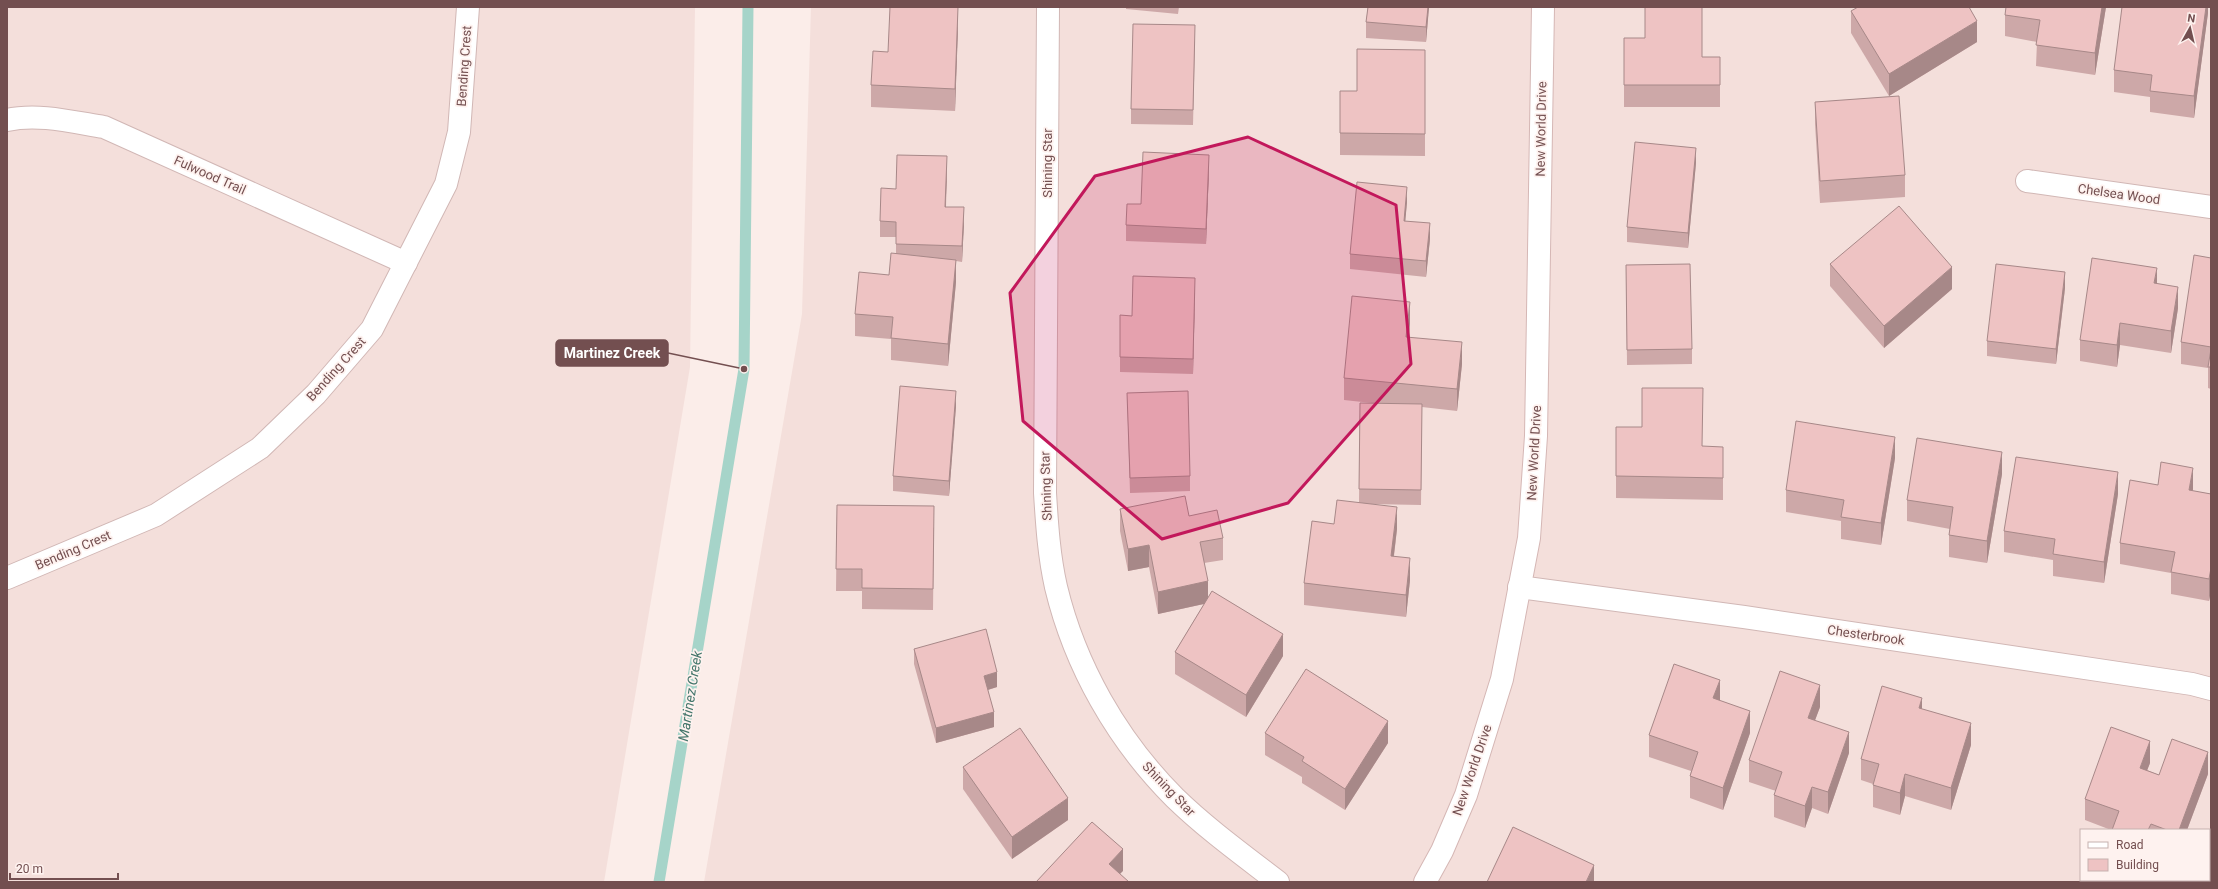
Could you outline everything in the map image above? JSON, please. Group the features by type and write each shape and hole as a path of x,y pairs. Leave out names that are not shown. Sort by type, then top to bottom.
{"street":[{"name":"Bending Crest","path":"7,578 156,515 260,448 316,394 372,329 446,184 459,132 468,7"},
{"name":"Shining Star","path":"1048,7 1045,494 1048,540 1056,586 1069,631 1086,674 1112,719 1141,760 1175,797 1212,831 1278,882"},
{"name":"New World Drive","path":"1425,882 1442,851 1466,795 1502,679 1529,538 1536,436 1543,7"},
{"name":"Fulwood Trail","path":"7,120 25,118 104,127 406,263"},
{"name":"Chelsea Wood","path":"2026,181 2211,207"},
{"name":"Chesterbrook","path":"1519,587 1752,618 2192,684 2211,689"}],"highlighted area":[{"path":"1248,137 1396,205 1411,364 1288,503 1162,539 1023,421 1010,293 1095,176"}],"shaded area":[{"path":"7,7 695,7 690,367 604,882 7,882"},
{"path":"811,7 2211,7 2211,882 704,882 802,314"}],"building":[{"path":"890,7 958,7 955,89 871,85 873,51 888,52"},
{"path":"1368,7 1428,7 1426,27 1366,22"},
{"path":"1645,7 1702,7 1702,57 1720,57 1720,85 1624,85 1624,38 1645,38"},
{"path":"1858,7 1969,7 1977,21 1889,74 1851,11"},
{"path":"2006,7 2102,7 2095,53 2036,45 2040,20 2005,15"},
{"path":"2122,7 2206,7 2194,96 2150,91 2152,75 2114,70"},
{"path":"1133,24 1195,25 1193,110 1131,109"},
{"path":"1357,49 1425,50 1425,134 1340,133 1340,91 1357,91"},
{"path":"1899,96 1905,175 1820,181 1815,102"},
{"path":"1635,142 1696,148 1688,233 1627,227"},
{"path":"1143,152 1209,155 1206,229 1126,225 1127,204 1141,204"},
{"path":"897,155 947,156 945,207 964,207 962,246 896,244 896,222 880,221 881,188 896,189"},
{"path":"1357,182 1407,187 1404,221 1430,223 1426,261 1350,254"},
{"path":"1899,206 1952,267 1884,326 1830,264"},
{"path":"891,253 956,260 948,344 891,338 893,317 855,314 859,272 889,275"},
{"path":"2194,255 2211,258 2211,347 2181,342"},
{"path":"2092,258 2157,268 2154,283 2178,287 2171,331 2120,323 2117,345 2080,340"},
{"path":"1690,264 1692,349 1627,350 1626,265"},
{"path":"1996,264 2065,272 2056,349 1987,341"},
{"path":"1133,276 1195,278 1193,359 1120,357 1120,315 1132,316"},
{"path":"1352,296 1410,302 1406,337 1462,342 1457,389 1344,378"},
{"path":"2211,349 2211,367 2208,367"},
{"path":"900,386 956,391 949,481 893,476"},
{"path":"1642,388 1703,388 1702,446 1723,447 1723,478 1616,476 1616,427 1642,427"},
{"path":"1188,391 1190,476 1130,478 1127,393"},
{"path":"1360,403 1422,404 1421,490 1359,489"},
{"path":"1796,421 1895,437 1881,523 1841,517 1844,500 1786,490"},
{"path":"1917,438 2002,452 1987,541 1949,535 1953,507 1907,500"},
{"path":"2016,457 2118,472 2104,562 2053,554 2055,539 2004,531"},
{"path":"2161,462 2193,468 2189,490 2211,494 2211,568 2209,579 2171,572 2175,552 2120,543 2130,480 2158,485"},
{"path":"1185,496 1189,516 1217,510 1223,538 1200,542 1208,581 1158,592 1149,545 1128,549 1120,509"},
{"path":"1337,500 1397,507 1391,556 1410,558 1406,595 1304,583 1312,521 1334,524"},
{"path":"837,505 934,506 933,589 862,588 862,569 836,569"},
{"path":"1212,591 1283,634 1246,695 1175,652"},
{"path":"986,629 997,672 984,676 994,712 936,728 914,649"},
{"path":"1674,664 1720,680 1713,698 1750,711 1723,788 1690,776 1698,752 1649,735"},
{"path":"1306,669 1388,721 1345,789 1302,761 1304,757 1265,733"},
{"path":"1780,671 1820,685 1808,718 1849,732 1828,792 1812,787 1805,806 1774,795 1782,772 1749,760"},
{"path":"1882,686 1922,698 1919,708 1971,723 1951,788 1905,774 1900,793 1873,785 1879,764 1861,759"},
{"path":"2111,727 2150,741 2140,768 2159,775 2172,739 2208,752 2179,829 2164,829 2151,824 2148,829 2112,829 2119,811 2085,799"},
{"path":"1020,728 1068,798 1012,837 963,767"},
{"path":"1092,822 1123,849 1109,864 1129,882 1036,882"},
{"path":"1513,827 1594,865 1586,882 1487,882"}],"waterway":[{"name":"Martinez Creek","path":"659,882 744,369 748,7"}],"place":[{"name":"Martinez Creek","path":"744,369"}]}
